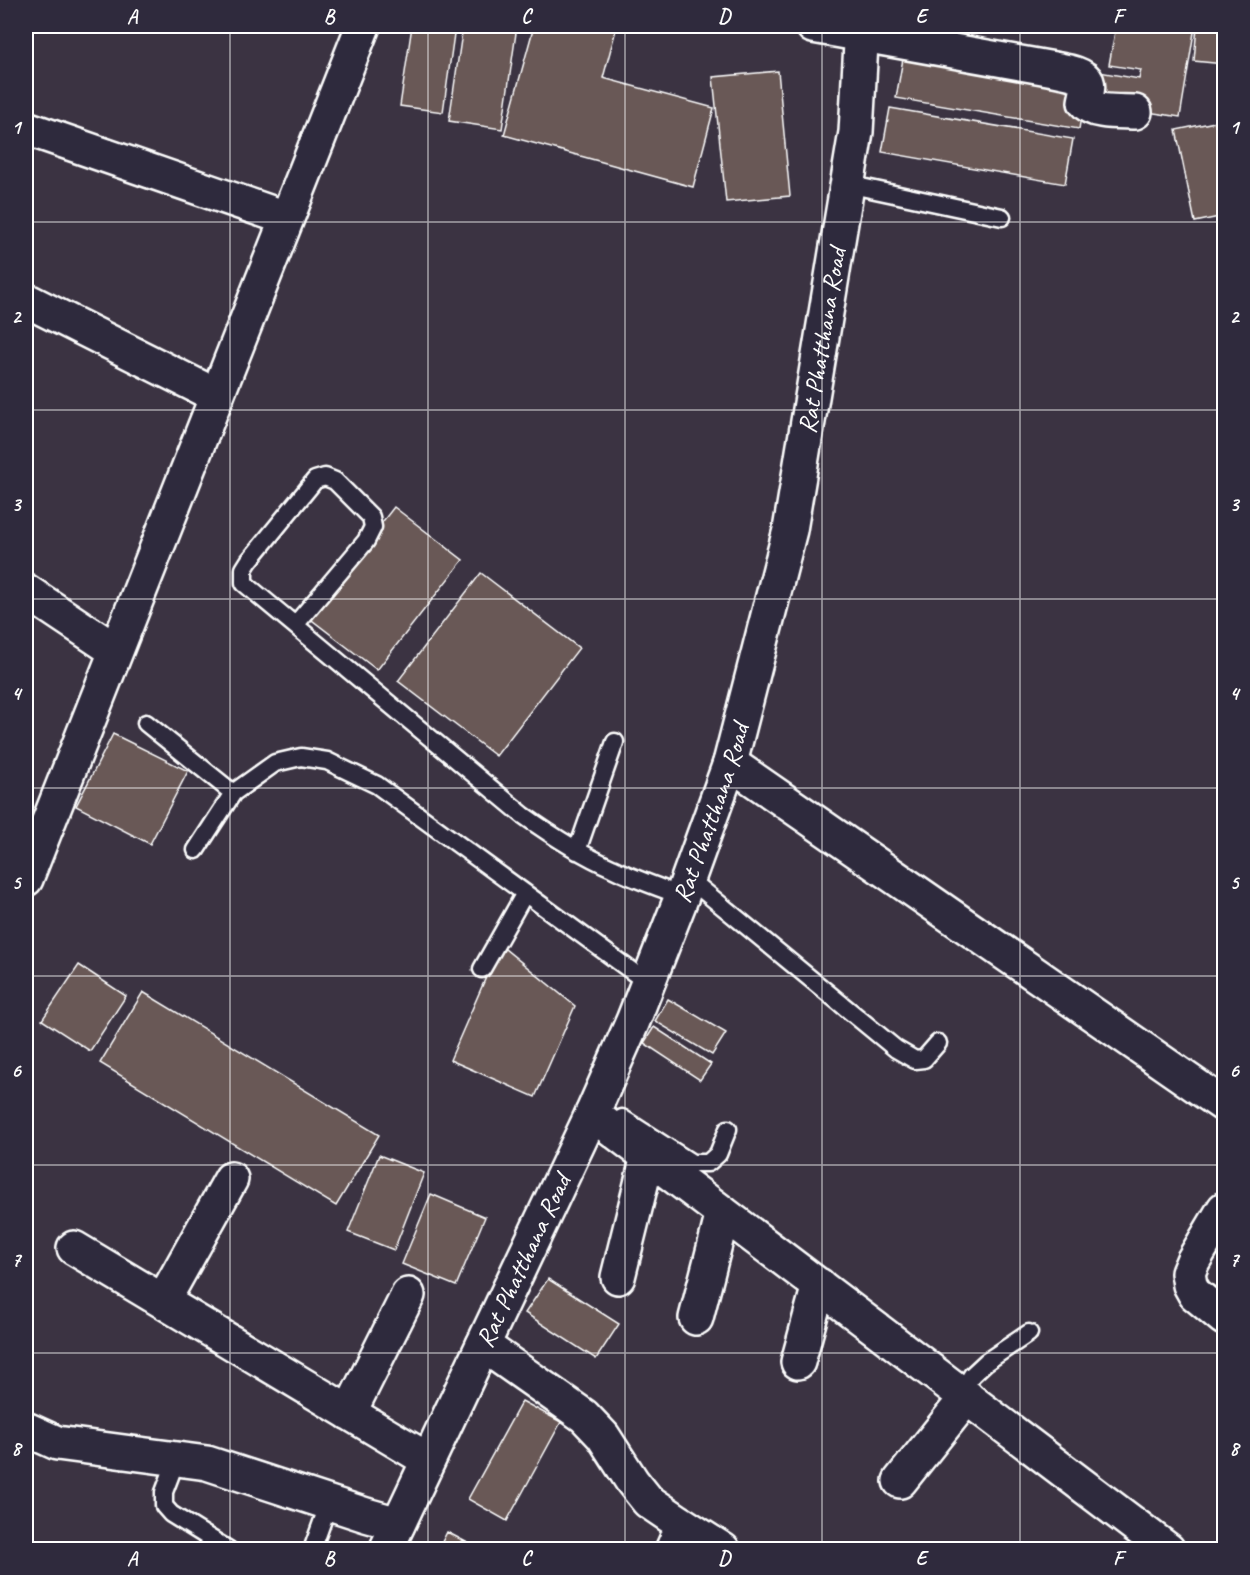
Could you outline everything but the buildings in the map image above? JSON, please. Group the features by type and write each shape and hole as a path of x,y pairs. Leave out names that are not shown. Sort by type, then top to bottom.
{"street":[{"path":"26,879 363,26"},
{"path":"813,26 862,30 1079,75 1088,84 1085,102 1088,107 1096,110 1135,112"},
{"name":"Rat Phatthana Road","path":"392,1537 633,1022 730,763 790,530 856,132 862,30"},
{"path":"26,128 286,218"},
{"path":"26,300 217,396"},
{"path":"26,591 116,651"},
{"path":"730,763 1224,1105"},
{"path":"594,1108 648,1156 1168,1550"},
{"path":"618,1276 648,1156"},
{"path":"163,1301 231,1179"},
{"path":"1224,1209 1192,1261 1188,1273 1190,1285 1195,1294 1224,1318"},
{"path":"696,1318 723,1213"},
{"path":"74,1248 428,1460"},
{"path":"798,1362 819,1286"},
{"path":"350,1413 408,1295"},
{"path":"483,1344 584,1416 603,1436 648,1501 723,1550"},
{"path":"900,1481 964,1395"},
{"path":"26,1430 57,1443 207,1463 329,1503 392,1537"}],"lane":[{"path":"847,184 1002,217"},
{"path":"295,625 366,541 373,527 371,517 335,481 325,477 315,480 244,569 244,583 523,815 547,832 612,868 685,887 896,1049 915,1060 924,1059 938,1043"},
{"path":"146,723 233,793"},
{"path":"578,851 615,742"},
{"path":"196,850 233,793 275,763 301,758 327,761 377,785 648,983"},
{"path":"482,969 525,893"},
{"path":"594,1108 692,1163 708,1163 718,1154 728,1129"},
{"path":"964,1395 972,1375 1029,1333"},
{"path":"177,1458 164,1492 164,1506 171,1514 229,1550"},
{"path":"312,1550 329,1503"},
{"path":"663,1550 676,1520"}]}
